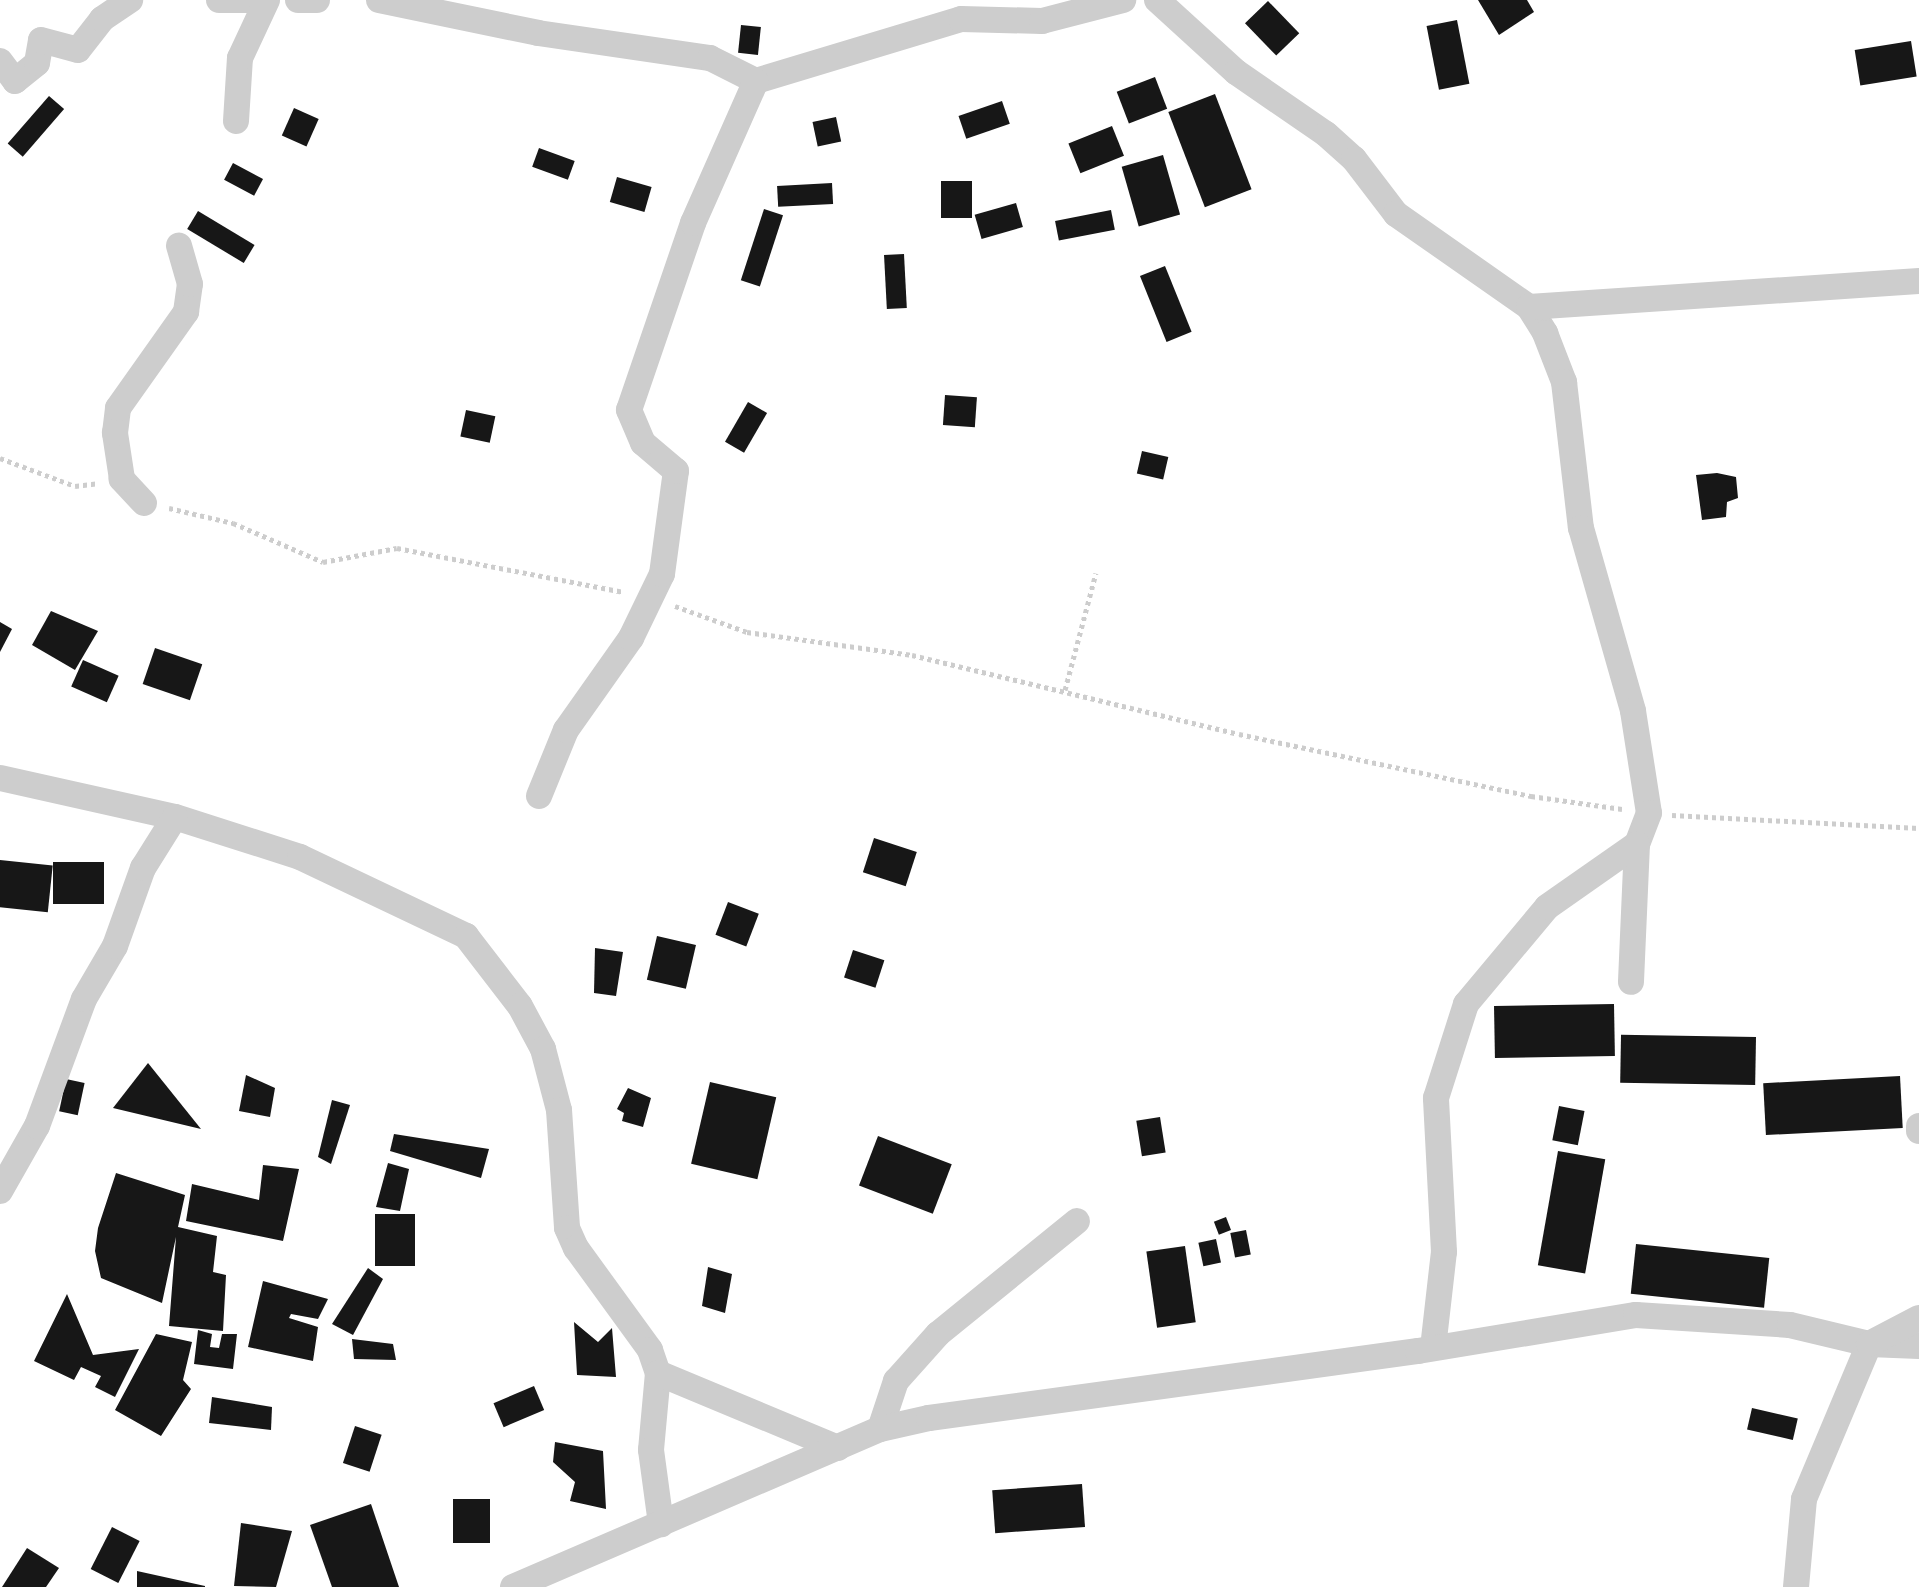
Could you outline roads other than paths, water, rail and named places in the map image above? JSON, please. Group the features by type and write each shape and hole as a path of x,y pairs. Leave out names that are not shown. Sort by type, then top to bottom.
{"street":[{"path":"5,75 37,63 41,40 78,50 102,19 130,0"},
{"path":"219,0 258,0"},
{"path":"236,121 240,58 267,0"},
{"path":"298,0 317,0"},
{"path":"379,0 419,12 710,58 756,81 961,19 1042,21 1123,0"},
{"path":"1157,0 1236,72 1354,159 1396,214 1529,307 1564,382 1581,528 1633,711 1649,813 1637,844 1631,982"},
{"path":"539,796 566,730 631,638 662,574 676,471 643,443 629,410 693,223 756,81"},
{"path":"144,503 122,479 116,420 126,395 186,312 190,284 179,246"},
{"path":"1529,307 1919,281"},
{"path":"0,778 175,817 300,857 466,936 520,1006 543,1049 559,1110 571,1238 650,1350 658,1373 651,1450 661,1524"},
{"path":"0,1191 37,1126 84,999 115,946 143,868 175,817"},
{"path":"1433,1348 1444,1252 1436,1098 1466,1004 1547,907 1637,844"},
{"path":"880,1429 896,1381 938,1334 1077,1221"},
{"path":"513,1587 880,1429 929,1418 1433,1348 1636,1315 1790,1325 1869,1344 1919,1346"},
{"path":"1796,1587 1804,1499 1869,1344 1919,1318"},
{"path":"658,1373 838,1448"}]}
